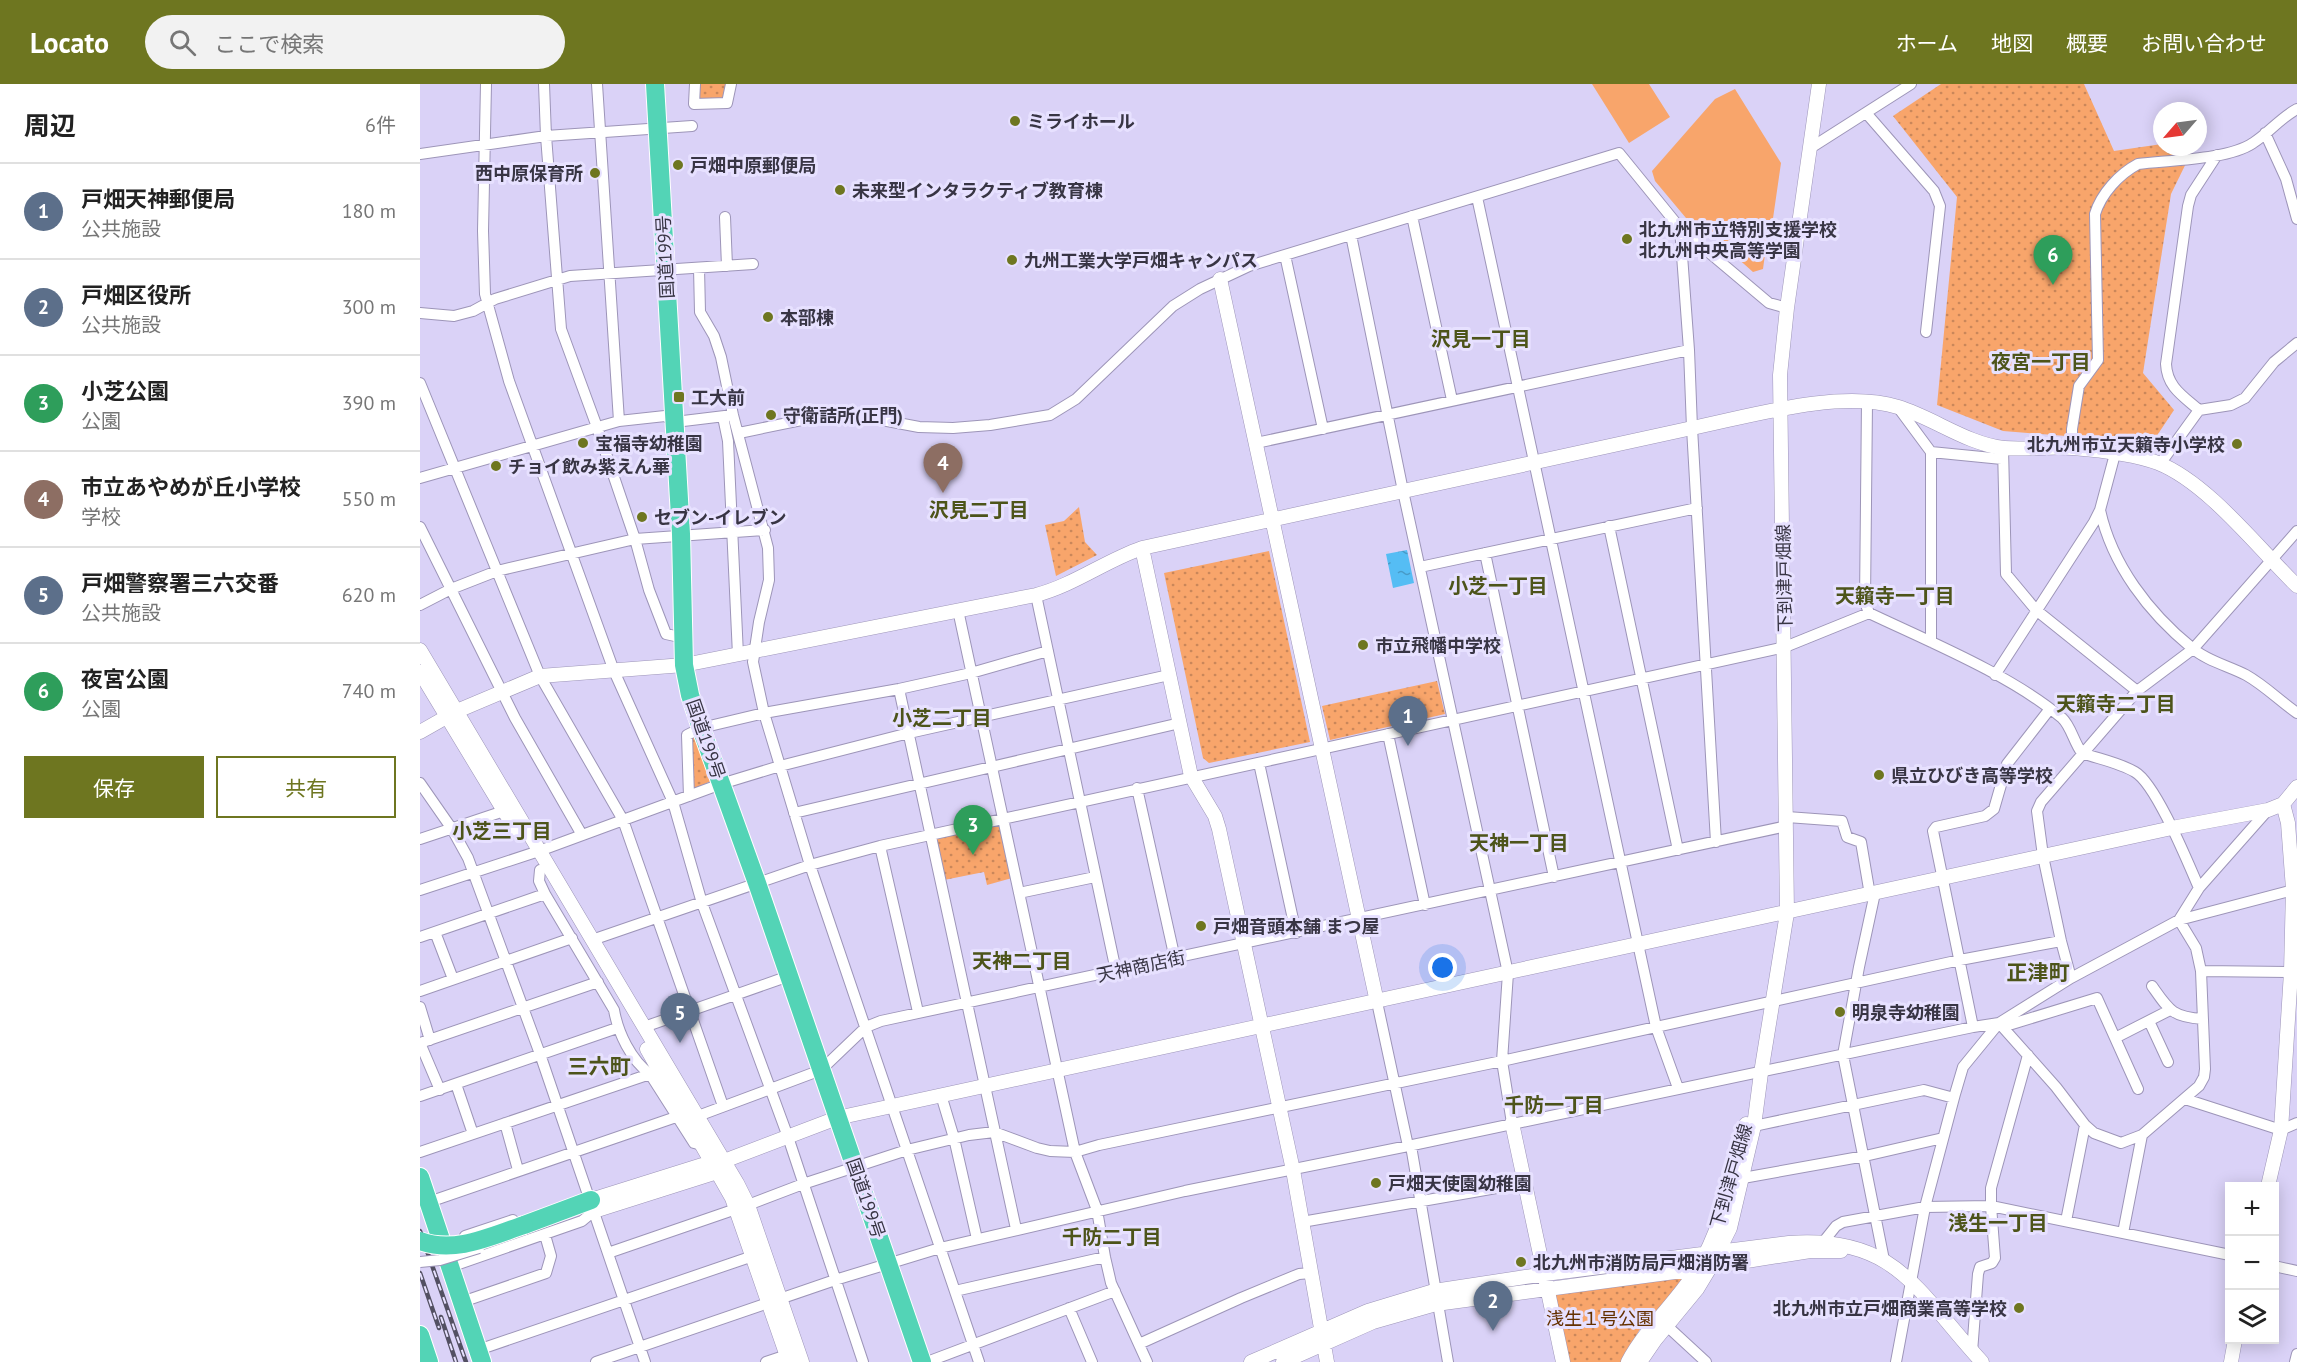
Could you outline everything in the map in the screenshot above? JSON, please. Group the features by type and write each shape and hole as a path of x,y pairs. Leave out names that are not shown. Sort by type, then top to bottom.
{"highway":[{"name":"国道199号","path":"655,84 681,534 684,665 690,695 924,1362"},
{"path":"420,1177 480,1356"},
{"path":"420,1241 438,1246 461,1245 526,1228 592,1206"},
{"path":"420,1335 429,1362"},
{"path":"420,1358 422,1362"}],"street":[{"path":"486,84 483,231 487,304 509,381 614,671 673,802 702,903 788,1137 863,1362"},
{"path":"544,84 561,329 597,427 635,539 649,590 666,634 684,638"},
{"path":"597,84 619,421"},
{"path":"695,84 694,104 727,103 732,84"},
{"name":"下到津戸畑線","path":"1628,1362 1641,1341 1708,1260 1730,1228 1754,1126 1787,913 1780,375 1787,308 1820,84"},
{"path":"1809,149 1911,84"},
{"path":"2072,448 2072,429 2079,386 2098,360 2095,214 2098,204 2128,169 2138,164 2237,152 2253,143 2284,116 2297,109"},
{"path":"1867,114 1934,191 1940,206 1926,332"},
{"path":"420,154 484,143 546,136 692,126"},
{"path":"2265,134 2286,179 2297,219"},
{"path":"739,433 826,415 850,414 919,427 953,428 990,425 1056,414 1069,405 1173,306 1220,279 1249,266 1619,153 1680,228 1769,303 1787,308"},
{"path":"2199,410 2173,388 2166,374 2166,364 2188,206 2191,195 2217,155"},
{"path":"1477,197 1656,1027 1678,1088"},
{"path":"1412,216 1452,400"},
{"path":"725,217 727,266"},
{"path":"1680,228 1689,350 1716,842"},
{"path":"1351,235 1419,567 1508,973 1502,1061 1512,1123 1563,1362"},
{"path":"1286,255 1323,429"},
{"path":"420,313 454,316 473,311 495,299 570,276 753,264"},
{"path":"699,268 700,312 714,336 721,357 728,416 731,531 738,655"},
{"path":"1220,279 1409,1146 1448,1362"},
{"path":"2160,464 2199,410 2231,405 2245,398 2274,362 2297,343"},
{"path":"1256,443 1689,350"},
{"path":"420,383 540,676 623,820 723,1106"},
{"path":"420,732 452,714 540,676 684,665 1036,595 1064,586 1121,555 1142,548 1781,409 1837,401 1880,402 1924,416 2003,453"},
{"path":"1867,402 1866,602 1869,613"},
{"path":"1897,406 1931,452 1931,642"},
{"path":"420,477 619,421 664,416 675,422 728,416"},
{"path":"728,416 739,433 765,530 770,565 753,662 764,713 810,865 979,1362"},
{"path":"1931,452 2003,453 2072,448 2160,464 2199,487 2297,586"},
{"path":"2003,453 2004,568 2006,574 2036,610 2137,691"},
{"path":"1995,675 2100,510 2115,454"},
{"path":"1419,567 1697,508"},
{"path":"2100,510 2105,532 2116,560 2151,608 2193,649 2249,676 2297,713"},
{"path":"1609,525 1678,850"},
{"path":"420,527 502,691 582,835"},
{"path":"420,605 451,589 497,571 635,539 681,534 765,530"},
{"path":"2071,978 2043,856 2037,811 2048,792 2137,691 2193,649 2297,531"},
{"path":"1142,548 1191,776 1215,816 1293,1170 1327,1362"},
{"path":"1485,553 1554,877"},
{"path":"1036,595 1116,971"},
{"path":"958,609 1075,1152 1097,1210 1105,1257 1115,1291 1147,1362"},
{"path":"592,940 810,865 880,846 1785,647 1869,613 1931,642 2042,702 2064,720 2082,753 2134,771 2144,779 2172,828 2199,888"},
{"path":"420,650 504,811 535,852 540,870 702,1144 718,1165"},
{"path":"689,796 687,735 701,728 764,713 899,689 971,673 1047,651"},
{"path":"420,672 452,714 698,1116 718,1165 742,1207 775,1302 788,1359 766,1362"},
{"path":"420,890 535,852 721,784 780,766 909,733 1170,675"},
{"path":"899,689 1016,1230"},
{"path":"1973,1027 1932,831 1936,827 1985,816 1994,809 2007,764 2049,710"},
{"path":"794,813 919,782 1180,723"},
{"path":"1388,734 1425,905"},
{"path":"1259,763 1296,933"},
{"path":"420,783 452,829 468,858 558,1105 645,1362"},
{"path":"450,1267 582,1221 592,1206 718,1165 837,1118 2172,828 2268,810 2283,804 2297,787"},
{"path":"1137,788 1175,959"},
{"path":"2269,1182 2281,1130 2294,972 2295,889 2288,823 2283,804"},
{"path":"2179,920 2199,888 2268,810"},
{"path":"420,839 504,811"},
{"name":"天神商店街","path":"866,1028 881,1021 918,1012 1716,842 1787,822 1842,821 1847,837 1861,842 1872,894"},
{"path":"880,846 918,1012"},
{"path":"540,870 539,881 545,894 614,1010 617,1028 641,1067 650,1074 694,1143 702,1144"},
{"path":"1019,893 1095,877"},
{"path":"1896,1362 1913,1281 1925,1207 1954,1098 1964,1067 2000,1023 2071,978 2179,920 2295,889"},
{"path":"420,937 545,894"},
{"path":"1872,894 1844,1054 1884,1260"},
{"path":"2000,1023 2094,1133 2121,1143 2142,1135 2185,1099 2204,1077 2201,971 2196,948 2179,920"},
{"path":"435,932 453,980"},
{"path":"420,991 572,938"},
{"path":"608,1253 803,1184 907,1150 954,1138 994,1132 1036,1148 1075,1152 2061,940"},
{"path":"2201,971 2294,972"},
{"path":"644,1027 789,976"},
{"path":"423,1042 598,982"},
{"path":"2152,986 2170,1010 2190,1018 2203,1019"},
{"path":"597,1362 835,1280 977,1239 1097,1210 1678,1088 1761,1073 1973,1027 2000,1023 2012,1024 2097,998 2138,1089"},
{"path":"420,1007 423,1042 440,1090"},
{"path":"2115,1038 2170,1010"},
{"path":"2149,1021 2168,1062"},
{"path":"420,1096 617,1028"},
{"path":"698,1116 821,1070 866,1028"},
{"path":"1973,1356 1978,1274 1980,1268 1992,1263 1995,1258 1990,1206 1991,1188 2028,1055"},
{"name":"下到津戸畑線","path":"1640,1362 1697,1289 1726,1202 1761,1073"},
{"path":"420,1152 650,1074"},
{"path":"456,1084 473,1134"},
{"path":"1754,1126 1924,1090 1954,1098"},
{"path":"941,1095 954,1138 977,1239"},
{"path":"2185,1099 2281,1130 2297,1123"},
{"path":"429,1202 676,1117"},
{"path":"505,1123 518,1170"},
{"path":"2066,1221 2085,1125"},
{"path":"2123,1233 2142,1135"},
{"path":"1743,1178 1865,1156 1943,1138"},
{"path":"1302,1222 1525,1183"},
{"path":"442,1243 574,1199 592,1206"},
{"path":"1824,1241 1836,1226 1843,1222 1925,1207 1990,1206 2225,1254"},
{"path":"742,1207 753,1256 802,1362"},
{"path":"420,1263 452,1257 526,1228"},
{"path":"462,1302 546,1273 551,1256 545,1234"},
{"path":"1435,1297 1548,1288 1708,1260 1789,1243 1824,1241 1864,1250 1884,1260 1913,1281 1973,1356 1982,1362"},
{"path":"1251,1362 1373,1322 1435,1297 1545,1274 1810,1251 1849,1252 1884,1260"},
{"path":"480,1356 623,1299 753,1256"},
{"path":"955,1291 1105,1257"},
{"path":"2279,1267 2297,1271"},
{"path":"1139,1344 1299,1274 1311,1273"},
{"path":"924,1362 1115,1291"},
{"path":"1069,1308 1092,1362"},
{"path":"1668,1326 1706,1362"},
{"path":"1283,1362 1322,1337"},
{"path":"2231,1362 2234,1344"},
{"path":"2295,1362 2297,1354"}],"green space":[{"path":"695,84 731,84 727,103 694,104"},
{"path":"1592,84 1649,84 1670,117 1629,143"},
{"path":"1941,84 2084,84 2114,151 2153,145 2153,156 2190,156 2171,194 2143,373 2174,410 2152,443 2003,431 1937,405 1957,197 1893,116"},
{"path":"1735,89 1781,163 1770,239 1766,247 1763,269 1753,272 1698,223 1686,218 1655,181 1652,171 1715,99"},
{"path":"1079,507 1085,542 1097,555 1056,576 1045,525 1064,521"},
{"path":"1269,551 1310,742 1209,763 1203,758 1164,573"},
{"path":"1437,681 1445,714 1330,740 1322,706"},
{"path":"698,734 713,780 694,789 690,738"},
{"path":"1000,824 1012,878 987,885 984,872 944,880 937,839"},
{"name":"浅生１号公園","path":"1694,1265 1682,1286 1640,1329 1621,1362 1569,1362 1551,1282"}],"water":[{"path":"1407,550 1414,583 1393,588 1386,554"}],"railway":[{"path":"420,1231 466,1362"},
{"path":"420,1273 439,1328"},
{"path":"441,1317 456,1362"}],"place":[{"name":"ミライホール","path":"1015,121"},
{"name":"戸畑中原郵便局","path":"678,165"},
{"name":"西中原保育所","path":"595,173"},
{"name":"未来型インタラクティブ教育棟","path":"840,190"},
{"name":"北九州市立特別支援学校 北九州中央高等学園","path":"1627,239"},
{"name":"九州工業大学戸畑キャンパス","path":"1012,260"},
{"name":"夜宮公園","path":"2053,285"},
{"name":"本部棟","path":"768,317"},
{"name":"工大前","path":"679,397"},
{"name":"守衛詰所(正門)","path":"771,415"},
{"name":"宝福寺幼稚園","path":"583,443"},
{"name":"北九州市立天籟寺小学校","path":"2237,444"},
{"name":"チョイ飲み紫えん華","path":"496,466"},
{"name":"市立あやめが丘小学校","path":"943,493"},
{"name":"セブン-イレブン","path":"642,517"},
{"name":"市立飛幡中学校","path":"1363,645"},
{"name":"戸畑天神郵便局","path":"1408,746"},
{"name":"県立ひびき高等学校","path":"1879,775"},
{"name":"小芝公園","path":"973,855"},
{"name":"戸畑音頭本舗 まつ屋","path":"1201,926"},
{"name":"明泉寺幼稚園","path":"1840,1012"},
{"name":"戸畑警察署三六交番","path":"680,1043"},
{"name":"戸畑天使園幼稚園","path":"1376,1183"},
{"name":"北九州市消防局戸畑消防署","path":"1521,1262"},
{"name":"北九州市立戸畑商業高等学校","path":"2019,1308"},
{"name":"戸畑区役所","path":"1493,1331"}],"district":[{"name":"沢見一丁目","path":"1481,339"},
{"name":"夜宮一丁目","path":"2041,362"},
{"name":"沢見二丁目","path":"979,510"},
{"name":"小芝一丁目","path":"1498,586"},
{"name":"天籟寺一丁目","path":"1895,596"},
{"name":"天籟寺二丁目","path":"2116,704"},
{"name":"小芝二丁目","path":"942,718"},
{"name":"小芝三丁目","path":"502,831"},
{"name":"天神一丁目","path":"1519,843"},
{"name":"天神二丁目","path":"1022,961"},
{"name":"正津町","path":"2038,972"},
{"name":"三六町","path":"599,1066"},
{"name":"千防一丁目","path":"1554,1105"},
{"name":"浅生一丁目","path":"1998,1223"},
{"name":"千防二丁目","path":"1112,1237"}]}
